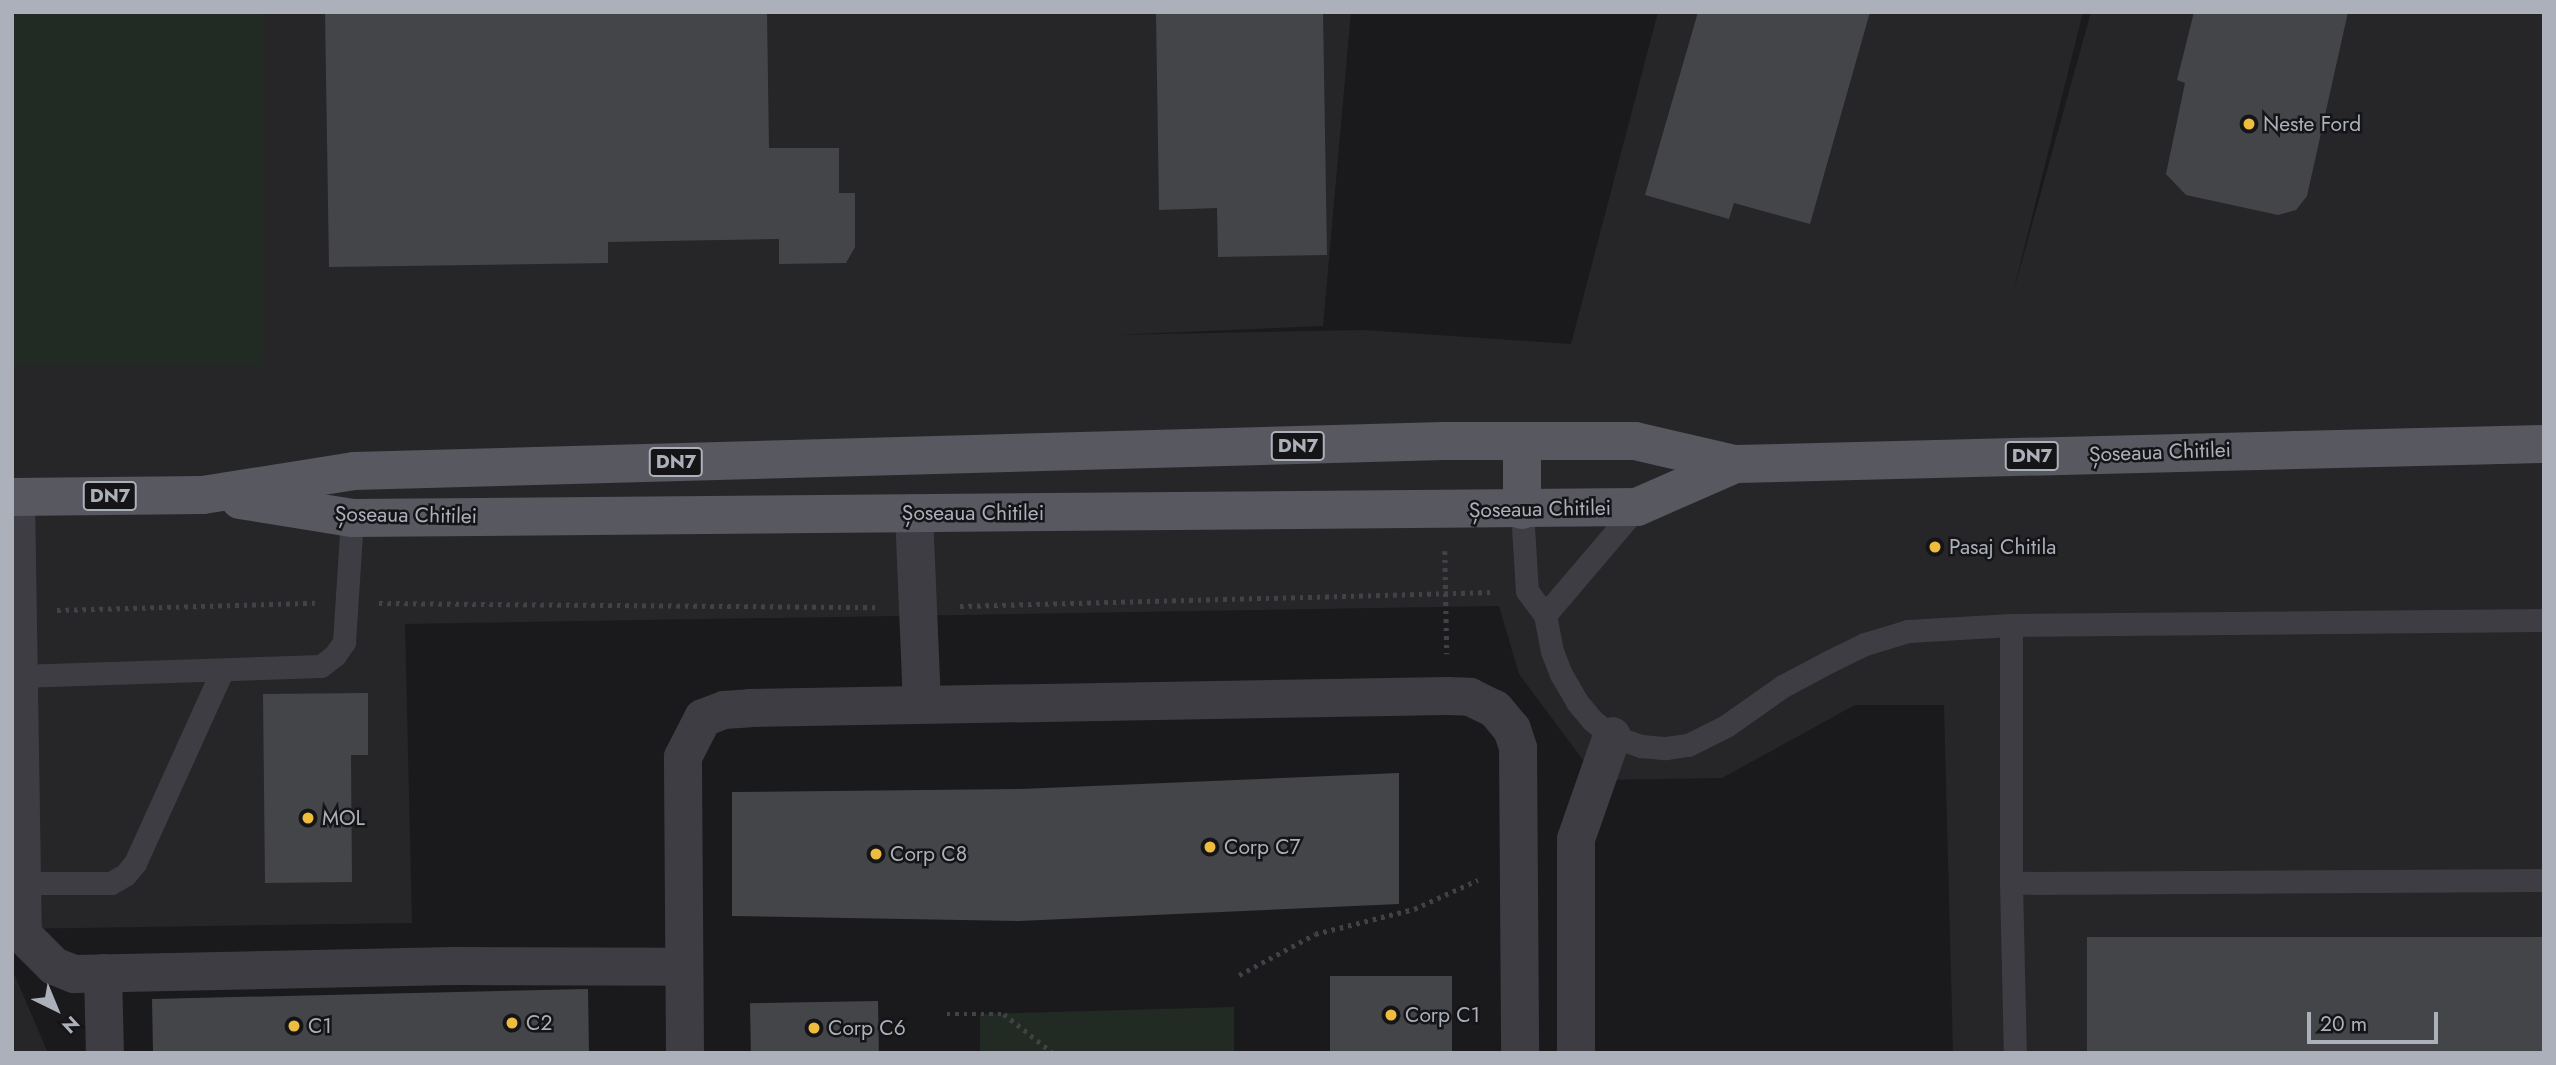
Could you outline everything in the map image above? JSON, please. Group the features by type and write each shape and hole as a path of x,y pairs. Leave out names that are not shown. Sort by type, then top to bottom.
{"main road":[{"name":"Șoseaua Chitilei","path":"14,497 203,495 354,471 1444,441 1635,441 1735,464 2544,444"},
{"path":"1521,443 1522,510"},
{"name":"Șoseaua Chitilei","path":"203,495 352,518 1522,510 1637,507 1735,464"}],"street":[{"path":"14,497 23,935 54,965 74,974 453,966 684,967"},
{"path":"914,513 922,703"},
{"path":"685,1053 683,757 703,719 724,710 750,708 1447,696 1469,697 1494,709 1512,729 1518,748 1520,1053"},
{"path":"1576,1053 1576,839 1612,736"},
{"path":"103,973 105,1053"}],"lane":[{"path":"1545,615 1637,507"},
{"path":"1522,510 1527,591 1545,615 1552,651 1561,674 1577,702 1592,720 1612,736 1641,746 1665,748 1688,745 1726,726 1783,686 1865,644 1908,631 2011,625 2544,620"},
{"path":"19,676 321,666 335,655 344,642 349,603 352,518"},
{"path":"2011,625 2011,883 2015,1053"},
{"path":"20,883 111,883 125,875 135,863 222,671"},
{"path":"2011,883 2544,880"}],"path":[{"path":"18,611 349,603 918,607 1527,591"},
{"path":"1446,593 1447,696"},
{"path":"1239,975 1315,933 1414,909 1520,862"},
{"path":"947,1014 1004,1014 1053,1053"}],"shaded area":[{"path":"12,12 263,12 263,366 12,366"},
{"path":"263,12 1351,12 1323,326 1113,335 1364,330 1571,344 1658,12 2083,12 2012,297 2091,12 2544,12 2544,1053 1953,1053 1944,705 1855,705 1722,778 1598,780 1519,674 1499,606 405,624 412,923 12,929 12,365 250,355"},
{"path":"12,969 48,1053 12,1053"},
{"path":"1234,1007 1234,1053 980,1053 980,1014"}],"building":[{"path":"325,12 767,12 769,148 839,148 839,193 855,193 855,247 846,263 779,264 779,239 608,242 608,263 329,267"},
{"path":"1156,12 1323,12 1327,255 1218,257 1217,208 1159,210"},
{"path":"1698,12 1870,12 1810,224 1734,203 1729,219 1645,195"},
{"name":"Neste Ford","path":"2194,12 2348,12 2307,196 2296,210 2278,215 2186,195 2166,174 2185,83 2177,80"},
{"name":"MOL","path":"368,693 368,755 351,755 352,882 265,883 263,694"},
{"path":"1399,773 1399,904 1019,921 732,916 732,792 1021,789"},
{"path":"2087,937 2544,937 2544,1053 2087,1053"},
{"name":"Corp C1","path":"1330,976 1452,976 1452,1053 1330,1053"},
{"name":"C1","path":"588,989 589,1053 153,1053 152,999"},
{"name":"Corp C6","path":"878,1001 879,1053 751,1053 750,1003"}],"place":[{"name":"Neste Ford","path":"2249,124"},
{"name":"Pasaj Chitila","path":"1935,547"},
{"name":"MOL","path":"308,818"},
{"name":"Corp C7","path":"1210,847"},
{"name":"Corp C8","path":"876,854"},
{"name":"Corp C1","path":"1391,1015"},
{"name":"C2","path":"512,1023"},
{"name":"C1","path":"294,1026"},
{"name":"Corp C6","path":"814,1028"}]}
